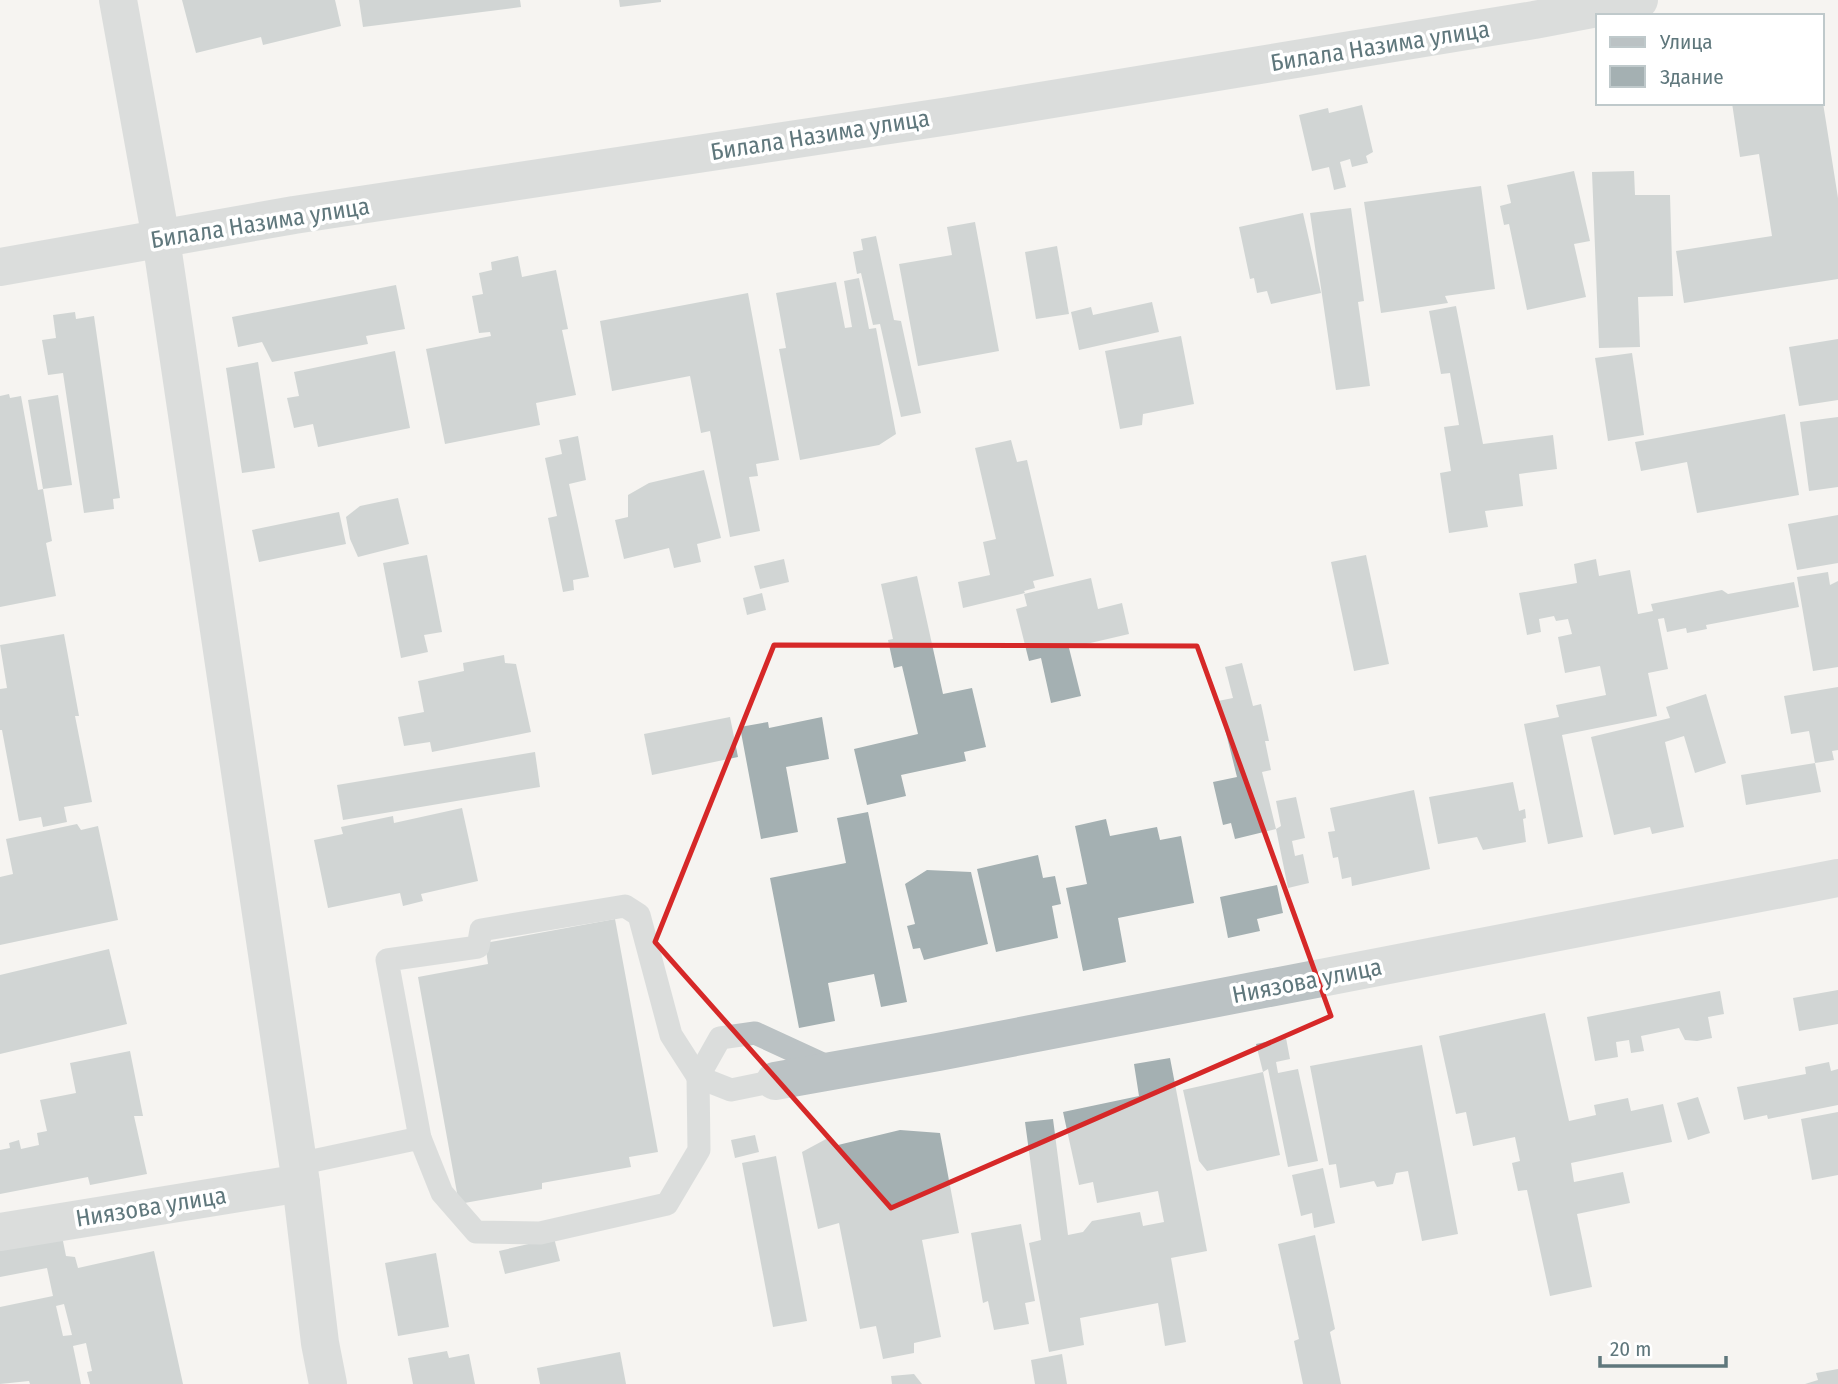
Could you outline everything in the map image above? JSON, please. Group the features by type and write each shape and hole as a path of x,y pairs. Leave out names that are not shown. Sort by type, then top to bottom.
{"street":[{"path":"118,0 161,239 300,1174 320,1343 328,1384"},
{"name":"Билала Назима улица","path":"0,267 294,215 976,111 1521,23 1639,0"},
{"name":"Ниязова улица","path":"775,1081 1838,878"},
{"name":"Ниязова улица","path":"0,1232 300,1174"}],"lane":[{"path":"775,1081 732,1090 698,1077 671,1035 639,915 625,906 481,930 478,947 387,960 420,1138 442,1193 477,1232 540,1233 667,1204 699,1150 698,1077 720,1038 755,1033 833,1069"},
{"path":"300,1174 420,1138"}],"highlighted area":[{"path":"774,645 1197,646 1331,1016 891,1208 655,942"}],"building":[{"path":"182,0 335,0 341,26 263,45 261,37 196,53"},
{"path":"359,0 520,0 521,7 363,27"},
{"path":"619,0 661,0 661,2 620,7"},
{"path":"1362,105 1373,152 1366,156 1368,163 1352,167 1350,159 1340,162 1346,187 1334,190 1329,167 1312,171 1299,115 1328,108 1329,113"},
{"path":"1732,105 1823,105 1838,198 1838,279 1684,303 1676,251 1772,236 1759,154 1740,157"},
{"path":"1574,171 1590,241 1574,244 1586,297 1527,310 1509,224 1504,225 1500,206 1511,203 1507,185"},
{"path":"1634,171 1635,195 1670,195 1673,296 1638,297 1640,347 1599,348 1592,172"},
{"path":"1481,186 1495,289 1445,296 1448,303 1381,313 1364,202"},
{"path":"1351,208 1364,301 1358,302 1370,386 1336,390 1310,213"},
{"path":"1303,213 1321,293 1271,304 1267,291 1257,293 1254,278 1250,279 1239,227"},
{"path":"975,222 999,351 918,366 899,264 952,255 947,227"},
{"path":"876,236 894,320 901,321 921,413 901,417 880,324 873,325 861,273 857,274 853,252 863,250 861,239"},
{"path":"1057,246 1069,314 1036,319 1025,252"},
{"path":"518,256 522,277 556,270 568,329 562,330 576,395 536,403 540,425 445,444 426,349 491,336 490,332 479,333 472,296 483,294 479,273 492,270 491,262"},
{"path":"859,278 869,329 876,328 896,434 879,445 800,460 779,349 786,348 776,293 836,282 845,328 852,327 844,281"},
{"path":"396,285 405,329 366,336 368,344 272,362 262,342 238,347 232,317"},
{"path":"748,293 779,460 756,464 758,476 749,477 760,531 730,537 710,431 701,433 690,376 612,391 600,321"},
{"path":"1152,302 1159,332 1079,350 1071,312 1091,307 1093,315"},
{"path":"1456,306 1483,444 1553,435 1557,469 1519,474 1523,506 1485,511 1488,527 1449,533 1440,473 1451,471 1444,427 1459,425 1450,373 1441,374 1429,311"},
{"path":"75,312 76,319 94,316 120,498 113,499 114,509 84,513 63,373 48,375 42,340 56,338 53,315"},
{"path":"1181,336 1194,404 1143,414 1142,425 1120,429 1105,351"},
{"path":"1838,339 1838,400 1799,406 1789,347"},
{"path":"395,351 410,428 318,447 313,424 294,428 287,398 299,396 294,372"},
{"path":"1632,353 1644,435 1608,441 1595,358"},
{"path":"258,362 275,468 242,473 226,368"},
{"path":"9,394 10,398 21,396 38,490 43,489 52,541 46,543 56,596 0,607 0,396"},
{"path":"58,395 72,485 43,489 28,400"},
{"path":"1785,414 1799,495 1697,513 1687,462 1641,471 1635,442"},
{"path":"1838,417 1838,487 1809,491 1800,422"},
{"path":"578,436 586,480 569,484 589,577 573,580 574,590 563,592 548,518 557,516 545,458 562,454 559,440"},
{"path":"1011,440 1017,462 1027,460 1054,576 1033,581 1035,588 1024,591 1025,593 963,608 958,582 990,575 983,542 996,539 975,448"},
{"path":"704,470 721,538 697,544 701,562 674,568 669,548 624,559 615,520 628,517 628,495 649,483"},
{"path":"398,498 409,544 358,557 350,539 346,517 360,506"},
{"path":"339,512 346,544 259,562 252,530"},
{"path":"1838,515 1838,563 1797,570 1788,524"},
{"path":"427,555 442,632 424,635 428,652 401,658 383,563"},
{"path":"1366,555 1389,664 1354,671 1331,562"},
{"path":"784,559 789,582 760,589 754,566"},
{"path":"1596,559 1599,576 1630,570 1638,614 1653,611 1651,604 1722,590 1728,594 1794,582 1799,607 1706,625 1707,629 1687,633 1686,628 1667,632 1664,618 1658,619 1668,669 1648,673 1657,716 1562,735 1583,837 1548,844 1524,724 1559,717 1556,705 1606,695 1600,666 1565,673 1558,637 1572,634 1568,619 1556,621 1554,616 1539,619 1541,632 1527,635 1519,593 1577,583 1574,564"},
{"path":"1828,572 1830,585 1838,581 1838,667 1813,671 1797,577"},
{"path":"917,576 943,694 972,688 986,747 964,752 966,761 901,775 906,796 867,805 854,749 918,734 902,666 894,668 888,640 893,639 881,584"},
{"path":"1091,578 1098,609 1122,603 1129,634 1069,648 1081,696 1051,703 1041,658 1029,661 1016,609 1027,606 1024,594"},
{"path":"762,593 766,610 747,615 743,598"},
{"path":"64,634 79,716 75,716 92,802 64,807 67,822 43,827 41,817 19,821 0,730 0,689 7,688 0,645"},
{"path":"504,655 505,663 516,664 531,732 432,752 430,742 404,746 398,717 424,712 418,681 464,671 463,663"},
{"path":"1242,663 1253,706 1261,704 1269,741 1265,741 1271,770 1262,772 1276,829 1235,839 1231,823 1223,825 1213,782 1237,777 1218,701 1233,698 1225,667"},
{"path":"1838,687 1838,750 1832,751 1834,760 1815,763 1809,731 1791,734 1784,696"},
{"path":"1706,694 1726,763 1695,773 1684,736 1665,742 1684,827 1652,834 1650,827 1614,835 1591,737 1670,718 1666,707"},
{"path":"730,717 738,757 652,775 644,734"},
{"path":"822,717 829,759 786,767 798,832 761,839 740,727 768,722 769,728"},
{"path":"535,752 540,787 343,820 337,785"},
{"path":"1815,763 1821,792 1746,805 1741,775"},
{"path":"1513,782 1519,811 1525,809 1526,818 1523,819 1526,842 1483,850 1477,837 1438,844 1429,797"},
{"path":"1414,790 1430,869 1352,886 1351,877 1342,879 1338,857 1333,858 1328,832 1335,831 1330,808"},
{"path":"1296,797 1305,838 1292,841 1295,856 1303,854 1309,883 1288,888 1276,829 1281,826 1276,801"},
{"path":"462,808 478,881 421,894 423,901 403,906 400,893 328,908 314,840 343,834 341,827 393,816 394,823"},
{"path":"868,812 907,1002 881,1007 874,974 828,983 835,1021 799,1028 770,878 846,863 837,818"},
{"path":"1106,819 1110,836 1157,827 1160,840 1181,836 1194,903 1118,918 1126,962 1083,971 1066,888 1087,884 1075,826"},
{"path":"77,824 81,830 98,826 118,920 0,945 0,877 13,874 6,839"},
{"path":"1038,855 1043,878 1055,876 1061,904 1052,906 1058,938 996,952 977,869"},
{"path":"927,870 971,872 988,944 924,960 920,948 913,949 907,926 915,924 905,884"},
{"path":"1277,885 1283,913 1257,919 1260,931 1228,938 1220,897"},
{"path":"615,919 658,1152 629,1157 631,1167 542,1183 542,1189 459,1204 418,977 488,964 485,943"},
{"path":"109,949 127,1024 0,1054 0,975"},
{"path":"1838,990 1838,1024 1799,1031 1793,998"},
{"path":"1720,991 1724,1014 1708,1017 1712,1038 1685,1040 1679,1028 1641,1036 1644,1051 1631,1053 1629,1040 1616,1042 1618,1057 1595,1061 1587,1017"},
{"path":"1545,1013 1569,1121 1596,1115 1594,1105 1628,1098 1631,1111 1663,1104 1672,1142 1571,1163 1574,1182 1623,1172 1630,1203 1577,1214 1592,1287 1550,1296 1527,1190 1518,1191 1512,1163 1520,1161 1515,1137 1473,1146 1466,1112 1456,1114 1439,1036"},
{"path":"1286,1038 1290,1059 1276,1062 1278,1073 1298,1069 1318,1161 1288,1167 1268,1069 1263,1072 1256,1044"},
{"path":"1422,1045 1458,1234 1422,1241 1408,1171 1396,1173 1393,1184 1377,1187 1374,1181 1340,1188 1336,1164 1329,1165 1310,1066"},
{"path":"130,1051 143,1116 134,1116 147,1174 90,1185 88,1177 0,1194 0,1150 10,1148 9,1143 19,1140 21,1149 39,1145 37,1133 47,1131 40,1100 76,1093 70,1063"},
{"path":"1170,1058 1207,1251 1171,1258 1186,1342 1165,1346 1158,1303 1080,1318 1084,1345 1049,1352 1029,1243 1041,1240 1025,1122 1053,1119 1068,1235 1083,1232 1092,1221 1140,1212 1143,1226 1164,1222 1158,1191 1097,1203 1093,1182 1079,1185 1063,1112 1139,1096 1134,1064"},
{"path":"1829,1062 1831,1071 1838,1069 1838,1105 1768,1119 1767,1115 1744,1120 1737,1087 1806,1074 1805,1067"},
{"path":"1263,1072 1280,1155 1207,1171 1199,1161 1183,1090"},
{"path":"1698,1097 1710,1133 1688,1140 1677,1103"},
{"path":"1838,1112 1838,1175 1812,1180 1801,1119"},
{"path":"900,1130 940,1133 959,1233 922,1240 941,1337 914,1343 914,1353 883,1359 876,1326 860,1329 839,1223 818,1229 802,1152 828,1138 838,1145"},
{"path":"755,1135 759,1152 735,1158 731,1140"},
{"path":"776,1156 807,1321 773,1327 742,1163"},
{"path":"1323,1168 1335,1223 1314,1228 1312,1213 1301,1216 1292,1175"},
{"path":"1021,1224 1035,1301 1025,1303 1029,1324 994,1330 988,1301 983,1303 971,1233"},
{"path":"1315,1235 1335,1329 1330,1332 1341,1384 1303,1384 1294,1341 1299,1339 1278,1244"},
{"path":"62,1236 66,1256 75,1257 78,1268 154,1251 183,1384 90,1384 87,1372 92,1371 86,1343 73,1346 81,1384 30,1384 29,1381 0,1384 0,1307 53,1296 47,1268 0,1277 0,1248","holes":["64,1304 72,1335 63,1336 56,1306"]},
{"path":"554,1238 560,1261 505,1274 499,1251"},
{"path":"436,1253 449,1327 398,1336 385,1263"},
{"path":"447,1351 449,1358 469,1354 475,1384 413,1384 408,1358"},
{"path":"620,1352 626,1384 540,1384 537,1368"},
{"path":"1062,1354 1067,1384 1035,1384 1031,1360"},
{"path":"1838,1369 1838,1384 1805,1384 1818,1380 1816,1373"},
{"path":"914,1374 922,1384 892,1384 891,1376"}]}
